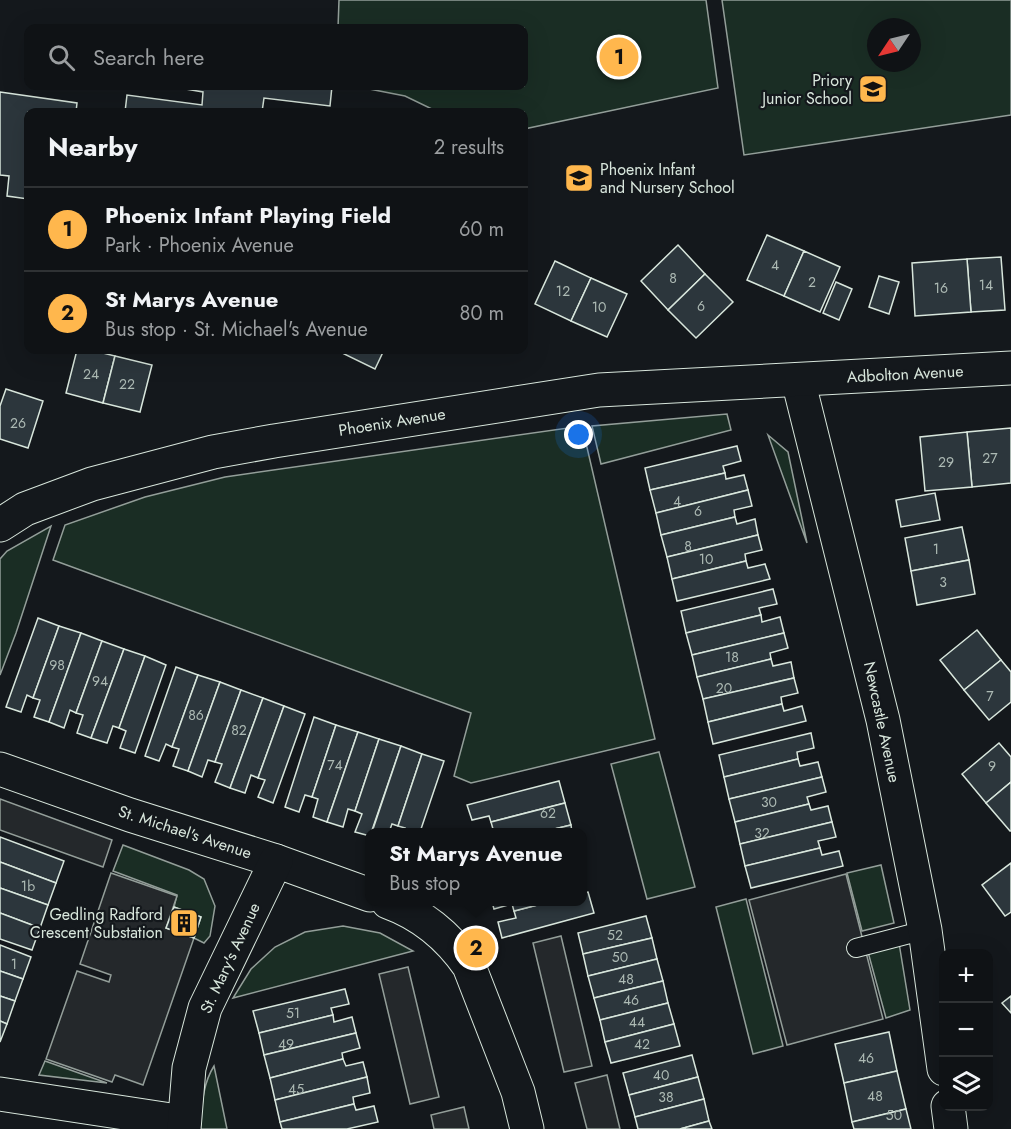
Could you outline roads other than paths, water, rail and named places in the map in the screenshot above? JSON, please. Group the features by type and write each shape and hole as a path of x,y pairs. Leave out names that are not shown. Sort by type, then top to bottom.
{"street":[{"name":"Adbolton Avenue","path":"798,380 1011,368"},
{"name":"Phoenix Avenue","path":"0,525 25,509 92,483 213,452 273,441 599,390 798,380"},
{"name":"Newcastle Avenue","path":"798,380 883,720 925,930 942,1057"},
{"name":"St. Michael's Avenue","path":"0,769 130,815 276,861 365,894"},
{"name":"St. Mary's Avenue","path":"184,1125 189,1068 205,1008 276,861"},
{"path":"397,906 423,918 458,950 469,966 518,1092 527,1129"},
{"path":"0,1094 184,1125"},
{"path":"949,1111 951,1129"}],"lane":[{"path":"856,948 925,930"}],"place":[{"name":"Phoenix Infant Playing Field","path":"619,57"},
{"name":"Priory Junior School","path":"873,89"},
{"name":"Phoenix Infant and Nursery School","path":"579,178"},
{"name":"Gedling Radford Crescent Substation","path":"184,923"},
{"name":"St Marys Avenue","path":"476,948"}]}
